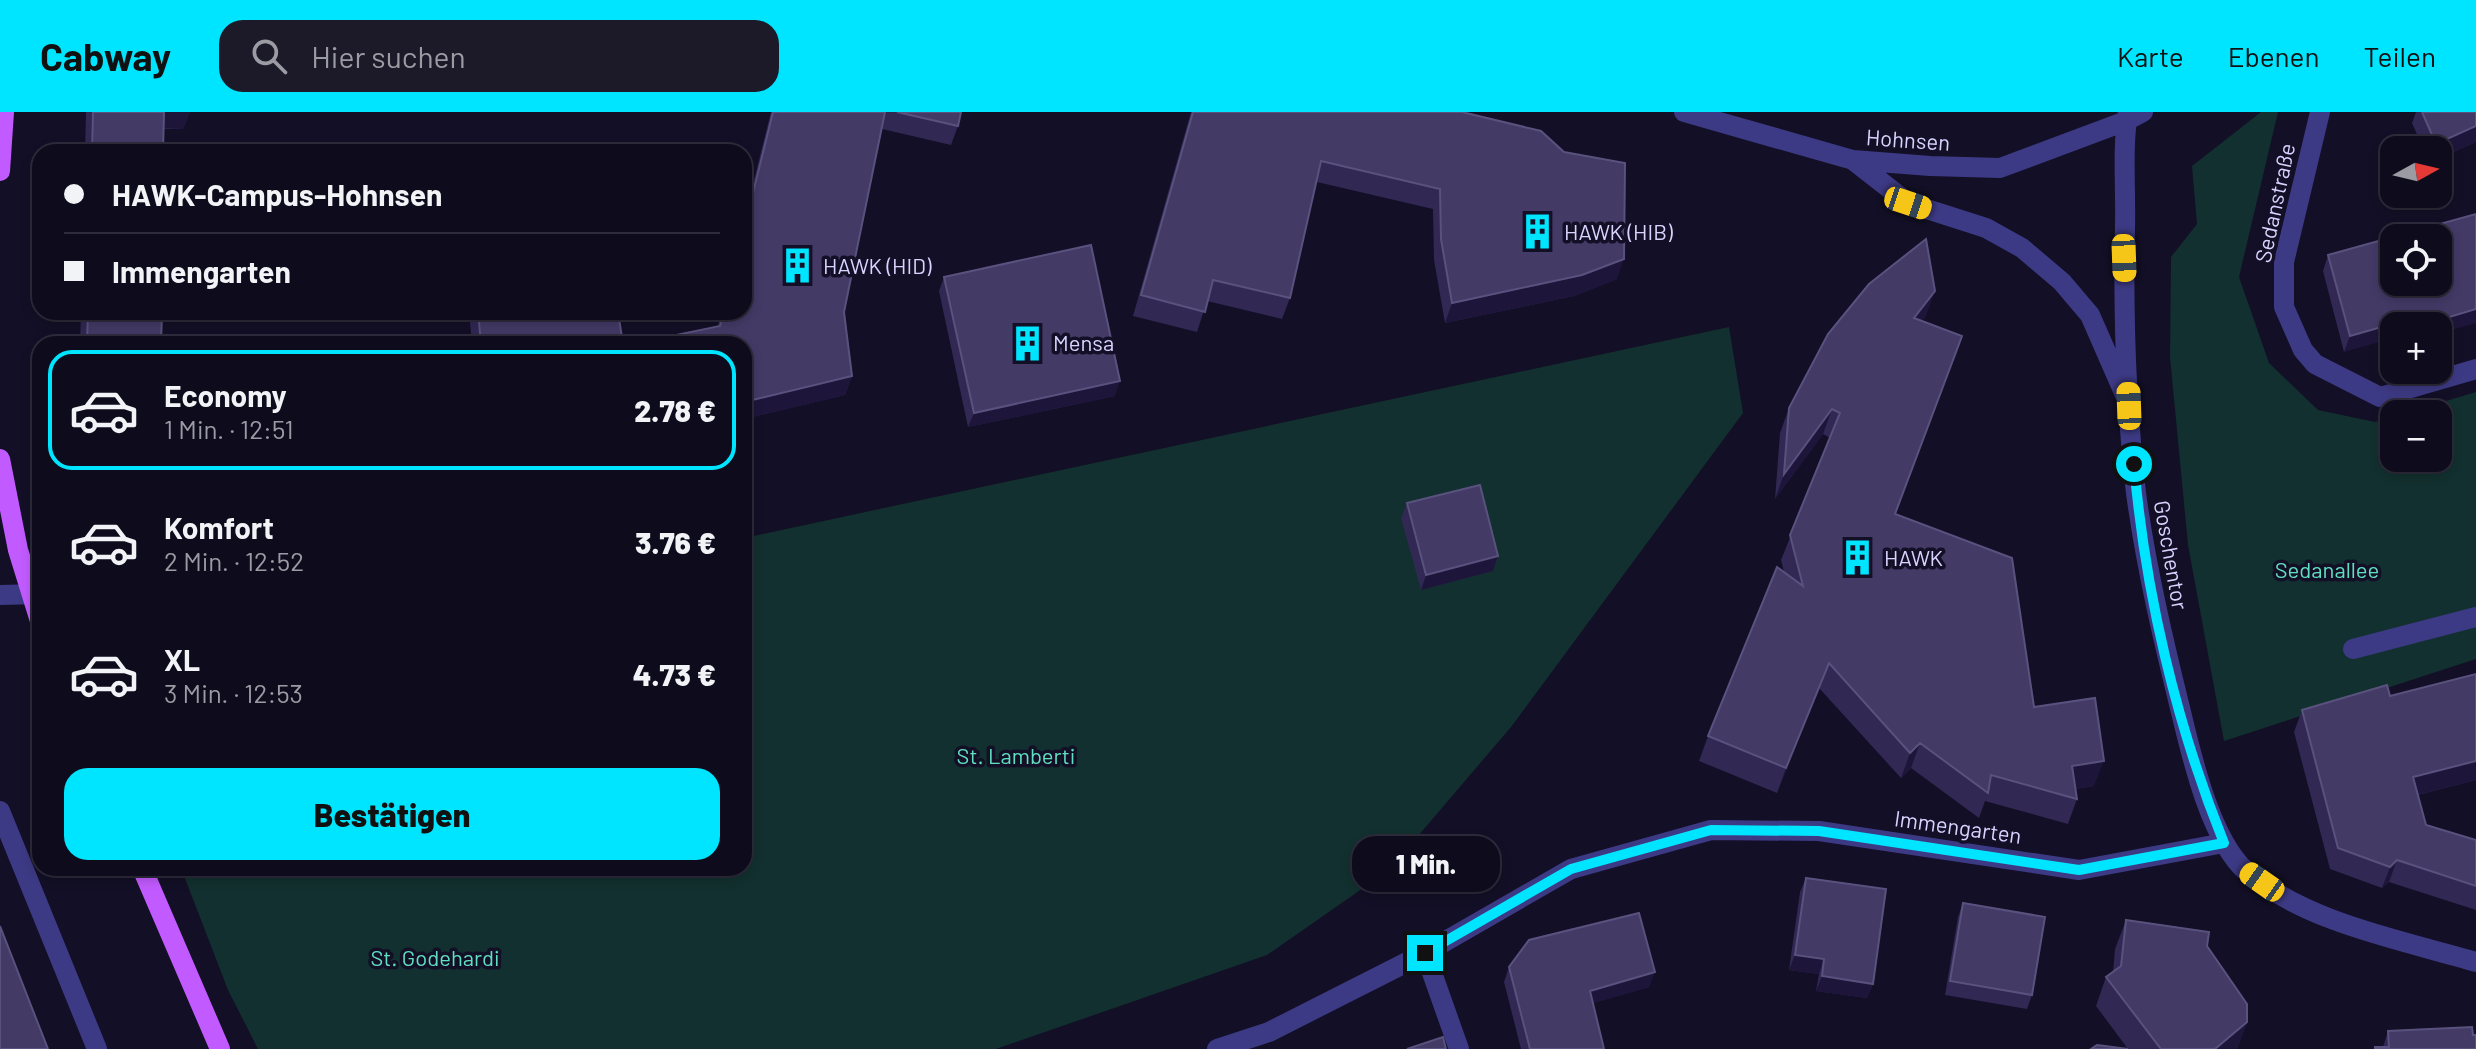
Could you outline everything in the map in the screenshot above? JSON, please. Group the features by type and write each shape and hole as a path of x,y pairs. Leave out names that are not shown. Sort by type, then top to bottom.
{"main road":[{"path":"0,171 4,112"},
{"path":"0,459 32,582"},
{"path":"145,876 220,1049"}],"street":[{"name":"Hohnsen","path":"1684,112 1853,160 2000,168 2132,115"},
{"name":"Sedanstraße","path":"2320,112 2284,262 2284,307 2303,350 2315,364 2380,397 2476,369"},
{"name":"Goschentor","path":"2132,115 2124,258 2129,406 2136,493 2156,613 2197,776 2224,843"},
{"path":"1853,160 1908,203 1986,228 2022,248 2062,282 2090,315 2129,406"},
{"path":"0,595 32,594"},
{"path":"2353,649 2476,617"},
{"path":"0,811 97,1049"},
{"name":"Immengarten","path":"1217,1049 1269,1032 1425,953 1571,869 1711,830 1819,831 2079,870 2224,843"},
{"path":"2224,843 2245,871 2278,894 2327,918 2476,962"},
{"path":"1425,953 1459,1049"}],"green space":[{"name":"Sedanallee","path":"2261,112 2278,112 2239,277 2269,363 2318,410 2380,420 2380,472 2452,472 2452,400 2449,400 2476,392 2476,659 2224,741 2188,545 2170,357 2171,257 2197,224 2192,166"},
{"name":"St. Lamberti","path":"1729,327 1743,413 1511,727 1389,870 1267,955 996,1049 258,1049 228,990 184,876 752,876 752,536"}],"building":[{"path":"93,112 164,112 163,144 92,144"},
{"name":"HAWK (HID)","path":"773,112 885,112 844,312 852,376 752,400 752,336 672,336 720,326 721,320 752,320 752,197"},
{"path":"897,112 961,112 958,126"},
{"name":"HAWK (HIB)","path":"1193,112 1462,112 1541,131 1564,152 1625,163 1624,259 1582,275 1452,303 1441,239 1440,189 1321,161 1290,298 1213,280 1205,312 1141,295"},
{"path":"2422,112 2476,112 2476,126 2452,137 2432,136"},
{"path":"2476,214 2476,309 2452,316 2452,312 2380,312 2380,327 2350,336 2328,255 2380,241 2380,296 2452,296 2452,224 2440,224"},
{"name":"HAWK","path":"1926,239 1935,291 1914,318 1962,336 1895,514 2012,558 2034,707 2095,698 2104,761 2072,766 2077,799 1991,775 1988,793 1920,743 1910,753 1829,663 1786,768 1708,736 1777,567 1803,586 1790,535 1840,413 1832,409 1784,474 1789,408 1828,334 1869,284"},
{"name":"Mensa","path":"1091,245 1120,381 974,413 944,277"},
{"path":"88,320 162,320 161,336 87,336"},
{"path":"479,320 619,320 622,336 480,336"},
{"path":"1480,485 1498,556 1426,575 1407,503"},
{"path":"2476,674 2476,761 2413,777 2426,825 2476,840 2476,886 2397,860 2390,867 2338,848 2302,710 2387,685 2390,696"},
{"path":"1806,878 1886,889 1873,984 1822,976 1824,959 1795,955"},
{"path":"1963,903 2045,917 2032,995 1950,981"},
{"path":"1639,913 1655,972 1590,991 1604,1049 1530,1049 1509,967 1529,940"},
{"path":"2126,920 2209,932 2207,946 2247,1004 2247,1022 2215,1049 2161,1049 2106,977 2121,966"},
{"path":"0,926 48,1049 0,1049"},
{"path":"2472,1027 2473,1035 2476,1035 2476,1049 2375,1049 2389,1047 2388,1031"},
{"path":"1443,1037 1446,1049 1407,1049"},
{"path":"2097,1045 2128,1049 2091,1049"}],"place":[{"name":"HAWK (HIB)","path":"1538,232"},
{"name":"HAWK (HID)","path":"797,266"},
{"name":"Mensa","path":"1027,343"},
{"name":"HAWK","path":"1858,558"}],"route":[{"path":"1425,953 1571,869 1711,830 1819,831 2079,870 2224,843 2197,776 2156,613 2134,464"}],"park label":[{"name":"St. Godehardi","path":"435,958"}]}
